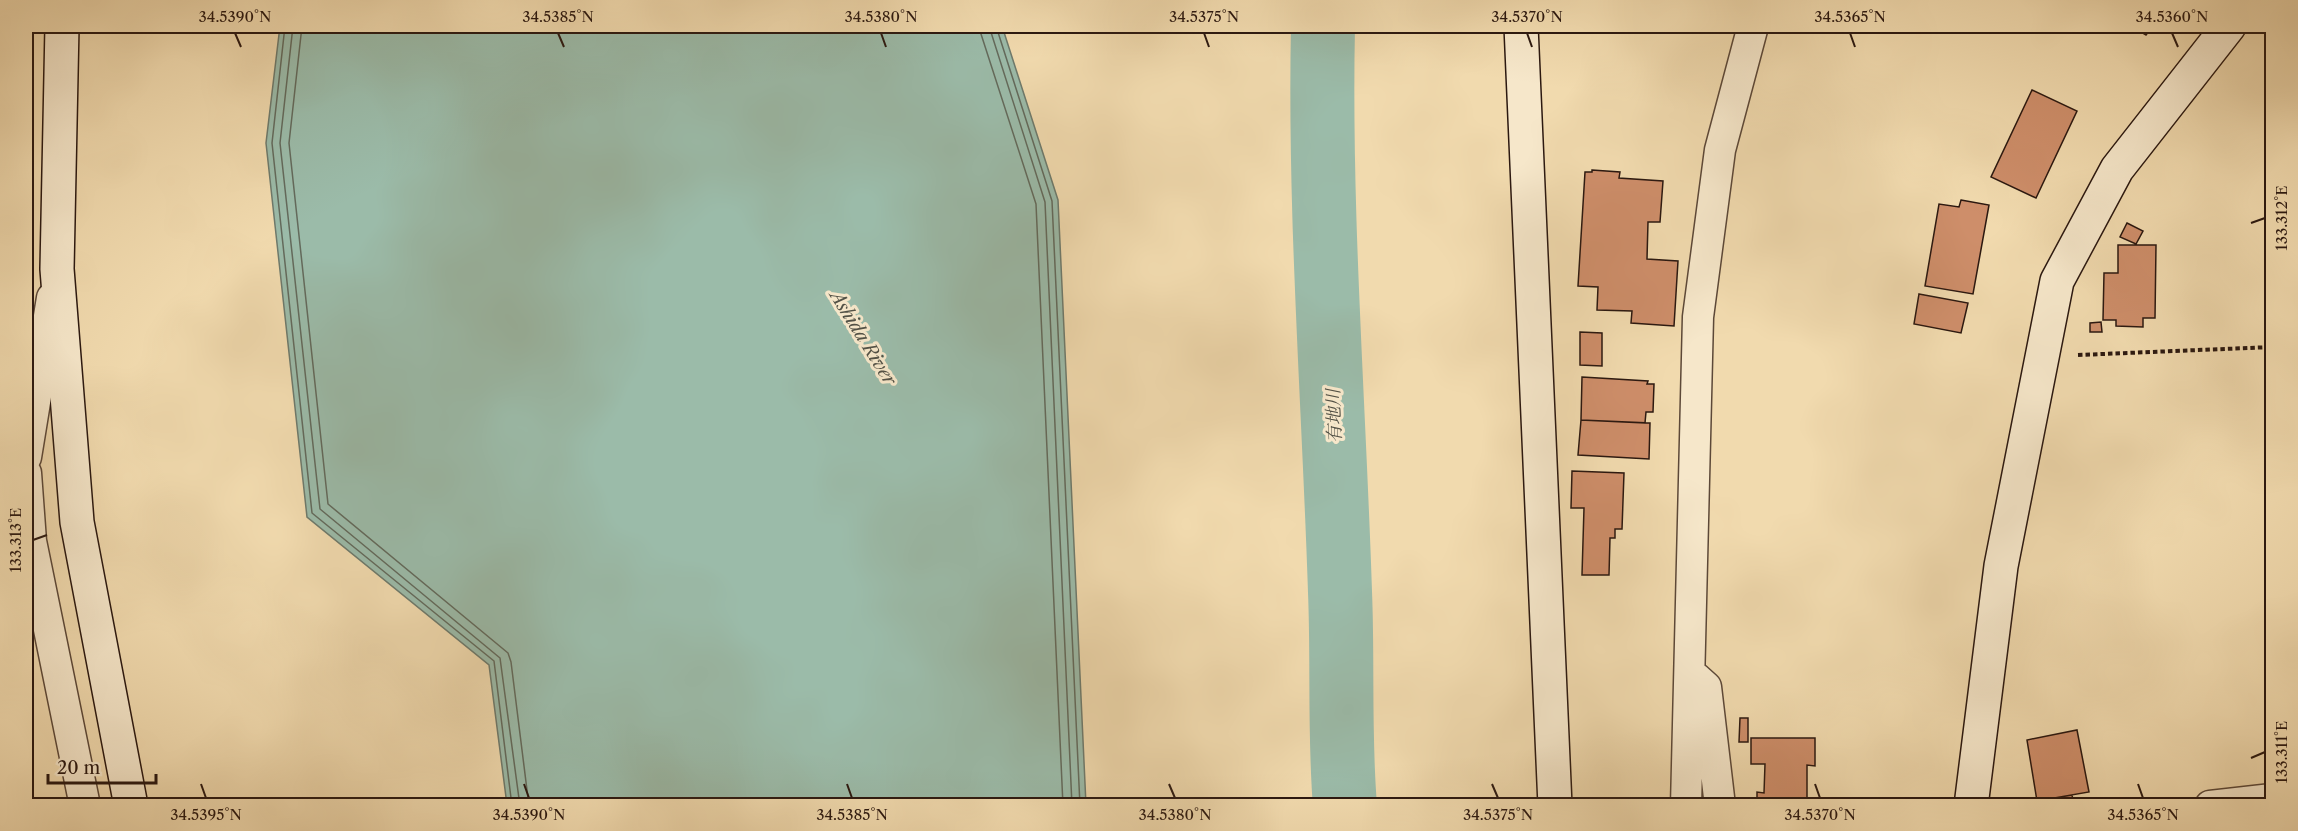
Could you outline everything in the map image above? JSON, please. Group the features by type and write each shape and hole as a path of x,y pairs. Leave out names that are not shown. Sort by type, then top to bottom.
{"street":[{"path":"62,26 57,269 76,522 131,806"},
{"path":"1521,26 1555,806"},
{"path":"1686,806 1698,317 1720,150 1753,26"},
{"path":"1971,806 2001,566 2057,281 2117,169 2229,26"},
{"path":"26,457 57,269"},
{"path":"26,473 28,549 85,806"},
{"path":"1689,672 1706,687 1720,806"},
{"path":"2210,806 2272,799"}],"path":[{"path":"2042,356 2272,347"}],"water":[{"name":"Ashida River","path":"280,26 1002,26 1058,200 1086,805 507,805 489,665 307,517 266,143"}],"building":[{"path":"2131,26 2153,26 2146,35"},
{"path":"2032,90 2077,111 2036,198 1991,177"},
{"path":"1592,170 1620,172 1619,178 1663,181 1660,222 1648,222 1647,259 1678,261 1674,326 1631,323 1632,311 1597,310 1598,287 1578,286 1585,172 1592,172"},
{"path":"1961,200 1989,205 1973,294 1925,286 1939,204 1959,207"},
{"path":"2127,223 2143,231 2136,244 2120,237"},
{"path":"2118,245 2156,245 2155,318 2143,318 2143,327 2116,326 2116,320 2103,320 2104,273 2118,273"},
{"path":"1919,294 1968,303 1961,333 1914,324"},
{"path":"2101,322 2102,332 2090,332 2090,323"},
{"path":"1580,332 1602,333 1602,366 1580,365"},
{"path":"1582,377 1648,381 1647,384 1654,384 1653,412 1646,412 1645,423 1581,420"},
{"path":"1581,420 1650,423 1649,459 1578,455"},
{"path":"1572,471 1624,473 1622,529 1615,529 1615,538 1610,538 1609,575 1582,575 1584,508 1571,508"},
{"path":"1740,718 1748,718 1748,742 1739,742"},
{"path":"2077,730 2089,792 2037,801 2027,740"},
{"path":"1751,738 1815,738 1815,766 1807,765 1807,806 1757,806 1757,792 1764,793 1765,764 1751,764"},
{"path":"2072,795 2074,806 2022,804 2037,801"}],"waterway":[{"name":"有地川","path":"1323,26 1325,238 1340,592 1345,806"}]}
